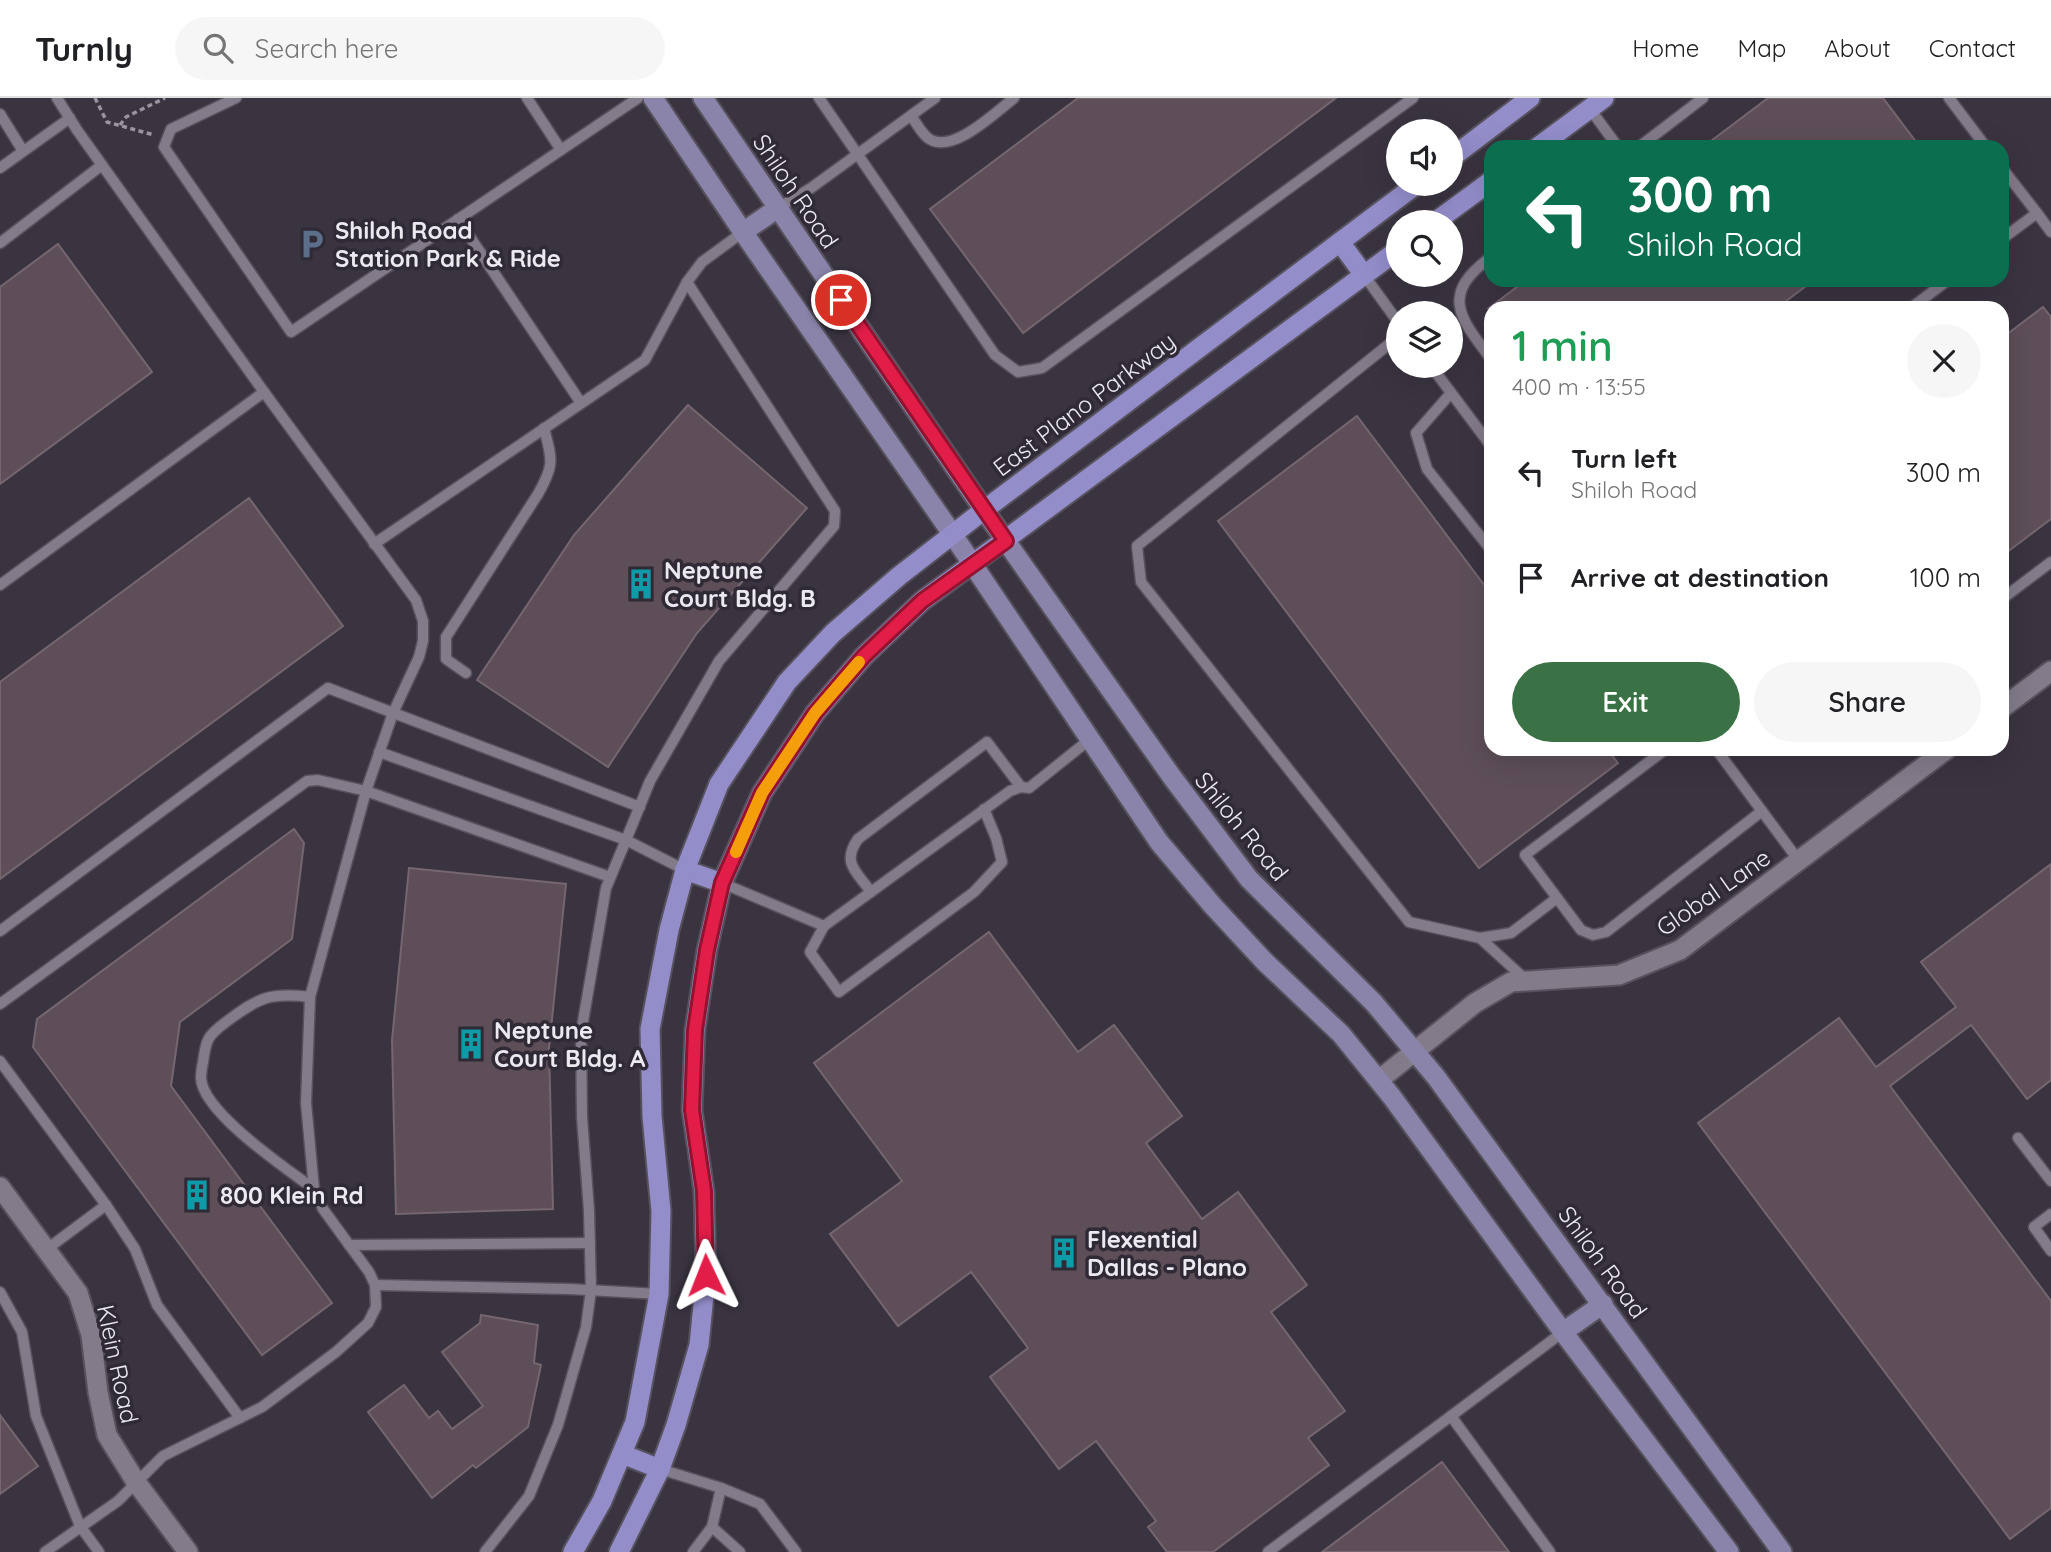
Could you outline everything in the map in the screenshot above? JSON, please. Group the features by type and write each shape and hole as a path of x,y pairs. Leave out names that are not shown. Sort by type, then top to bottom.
{"main road":[{"path":"653,98 953,535 1159,842 1213,906 1265,962 1341,1034 1379,1080 1563,1332 1729,1552"},
{"name":"Shiloh Road","path":"703,98 984,510 1172,778 1249,879 1374,1003 1442,1085 1782,1552"},
{"path":"1463,149 1530,98"},
{"path":"1546,140 1592,102"},
{"path":"1451,210 1484,186"},
{"name":"East Plano Parkway","path":"573,1552 602,1501 635,1422 659,1294 661,1211 652,1116 650,1029 669,930 685,870 719,784 787,682 832,633 899,576 984,510 1401,196"},
{"path":"743,232 778,208"},
{"path":"1339,242 1364,275"},
{"path":"618,1552 660,1469 699,1345 706,1275 704,1191 692,1110 695,1030 707,950 722,883 762,793 815,713 864,656 922,601 1386,259"},
{"path":"685,870 722,883"},
{"path":"1563,1332 1602,1304"},
{"path":"621,1454 660,1469"}],"street":[{"path":"2009,703 2051,671"},
{"name":"Global Lane","path":"1379,1080 1475,1003 1511,982 1619,975 1680,950 1938,756"},
{"name":"Klein Road","path":"0,1187 78,1293 91,1335 97,1392 107,1435 136,1482 188,1552"}],"lane":[{"path":"45,1552 118,1501 163,1456 262,1407 336,1352 368,1323 376,1307 375,1285 369,1272 323,1209 314,1189 306,1103 310,997 366,791 393,713 419,657 423,641 423,621 416,600 57,98"},
{"path":"236,98 171,129 164,147 291,332 638,98"},
{"path":"527,98 561,150"},
{"path":"819,98 995,355 1018,372 1042,368 1413,98"},
{"path":"778,208 935,98"},
{"path":"911,116 929,139 945,143 960,139 1014,98"},
{"path":"1648,140 1703,98"},
{"path":"1949,98 1981,140"},
{"path":"1592,102 1614,140"},
{"path":"0,114 23,151"},
{"path":"0,168 69,118"},
{"path":"0,243 103,165"},
{"path":"2009,176 2051,232"},
{"path":"2009,234 2037,213"},
{"path":"458,219 581,403"},
{"path":"374,544 645,360 687,282 702,262 743,232"},
{"path":"1484,262 1472,271 1461,288 1460,304 1464,321 1484,349"},
{"path":"1364,275 1386,305"},
{"path":"485,1552 529,1496 550,1448 586,1327 591,1290 582,1117 581,1034 606,888 650,781 719,661 834,526 835,511 687,282"},
{"path":"1920,301 1938,287"},
{"path":"1386,347 1137,546 1141,582 1409,922 1480,938 1511,933 1557,898"},
{"path":"1440,378 1484,437"},
{"path":"0,585 264,391"},
{"path":"1451,393 1416,433 1427,469 1484,541"},
{"path":"466,673 446,659 446,637 551,471 552,458 544,428"},
{"path":"2009,594 2051,562"},
{"path":"0,931 328,688 640,807"},
{"path":"984,809 1002,862 974,892 839,992 810,952 824,926 984,809 1010,791 1021,787 1029,788 1089,740"},
{"path":"871,892 850,863 849,851 858,839 988,742 1021,787"},
{"path":"379,752 626,840 685,870"},
{"path":"1657,756 1525,855 1581,930 1593,935 1606,932 1762,811"},
{"path":"1721,756 1799,860"},
{"path":"0,1004 296,786 307,781 318,780 366,791 610,877"},
{"path":"722,883 824,926"},
{"path":"1480,938 1528,982"},
{"path":"310,997 286,994 266,997 246,1007 212,1032 206,1040 201,1079 204,1090 230,1125 314,1189"},
{"path":"0,1060 107,1205 135,1249 158,1305 240,1418"},
{"path":"2018,1138 2051,1181"},
{"path":"47,1250 107,1205"},
{"path":"2051,1214 2034,1227 2051,1251"},
{"path":"349,1245 590,1243"},
{"path":"375,1285 659,1294"},
{"path":"0,1292 22,1332 36,1416 80,1526 99,1552"},
{"path":"1268,1552 1563,1332"},
{"path":"1451,1416 1550,1552"},
{"path":"660,1469 721,1488 760,1504 796,1552"},
{"path":"693,1552 712,1527 721,1488"},
{"path":"712,1527 740,1552"}],"path":[{"path":"96,98 107,122 151,134"},
{"path":"120,125 126,117 165,98"}],"building":[{"path":"1078,98 1336,98 1023,333 930,209"},
{"path":"1768,98 1883,98 1915,140 1712,140"},
{"path":"58,244 152,372 0,484 0,287"},
{"path":"1517,287 1805,287 1786,301 1498,301"},
{"path":"2043,307 2051,317 2051,519 2009,551 2009,333"},
{"name":"Neptune Court Bldg. B","path":"688,405 807,508 697,633 608,767 477,680 574,535"},
{"path":"1357,416 1484,585 1484,756 1612,756 1618,763 1479,868 1218,521"},
{"path":"249,498 343,626 0,879 0,682"},
{"name":"800 Klein Rd","path":"294,829 304,843 292,939 180,1022 171,1086 332,1303 262,1355 33,1047 37,1019"},
{"path":"2051,864 2051,1080 2027,1099 1971,1025 1890,1086 2051,1301 2051,1508 2010,1539 1698,1123 1839,1018 1876,1067 1956,1007 1921,962"},
{"name":"Neptune Court Bldg. A","path":"409,868 566,884 549,1048 553,1209 396,1214 392,1040"},
{"name":"Flexential Dallas - Plano","path":"989,932 1078,1052 1114,1025 1182,1116 1146,1143 1202,1219 1238,1192 1307,1285 1271,1312 1345,1411 1308,1438 1329,1465 1213,1552 1167,1552 1148,1527 1156,1521 1096,1441 1059,1469 990,1377 1028,1348 971,1272 898,1326 830,1234 902,1181 814,1063"},
{"path":"481,1315 538,1325 534,1363 541,1365 528,1427 476,1468 473,1465 432,1498 368,1412 404,1385 429,1418 438,1411 452,1429 483,1406 442,1352 480,1323"},
{"path":"0,1415 38,1466 0,1494"},
{"path":"1442,1462 1509,1552 1322,1552"}],"slow traffic":[{"path":"736,852 762,793 815,713 859,662"}],"place":[{"name":"Shiloh Road Station Park & Ride","path":"312,244"},
{"name":"Neptune Court Bldg. B","path":"641,584"},
{"name":"Neptune Court Bldg. A","path":"471,1044"},
{"name":"800 Klein Rd","path":"197,1195"},
{"name":"Flexential Dallas - Plano","path":"1064,1253"}],"route":[{"path":"706,1275 704,1191 692,1110 695,1030 707,950 722,883 762,793 815,713 864,656 922,601 1006,541 841,300"}]}
